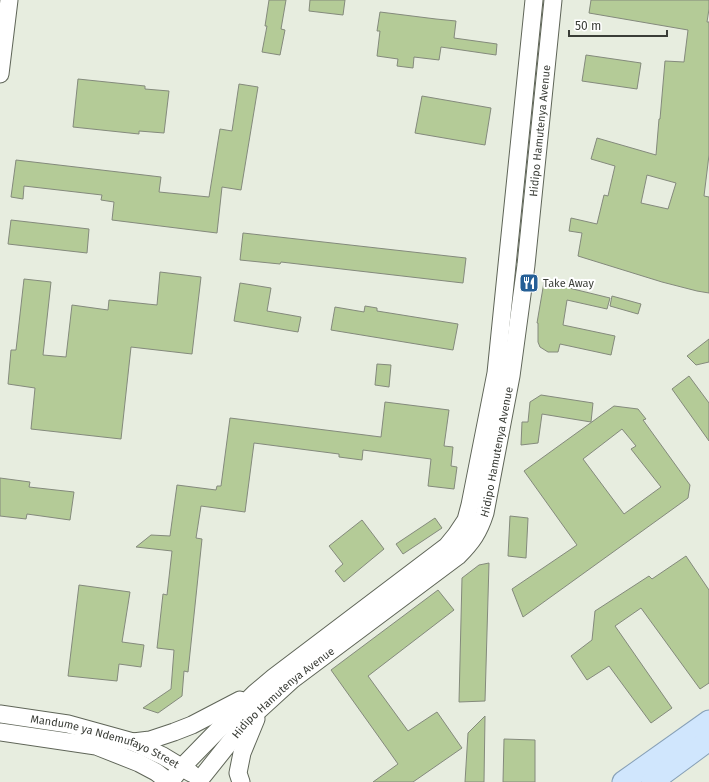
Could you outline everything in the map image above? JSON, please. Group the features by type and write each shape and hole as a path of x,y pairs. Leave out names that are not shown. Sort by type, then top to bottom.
{"main road":[{"path":"623,782 709,722"},
{"path":"652,782 709,740"}],"street":[{"path":"0,74 9,0"},
{"name":"Hidipo Hamutenya Avenue","path":"201,781 246,722 258,700 274,677 447,546 466,520 496,373 534,0"},
{"name":"Hidipo Hamutenya Avenue","path":"169,782 182,767 258,700 292,680 458,556 470,543 480,528 485,514 511,376 526,264 553,0"},
{"path":"133,742 150,740 174,732 258,700"},
{"path":"241,782 238,773 242,753 250,732 258,700"},
{"name":"Mandume ya Ndemufayo Street","path":"0,714 68,724 133,742 163,756 182,767 201,781"},
{"name":"Mandume ya Ndemufayo Street","path":"0,732 96,746 139,763 156,772 169,782"}],"building":[{"path":"269,0 286,0 281,29 285,30 280,55 262,52 267,26 265,26"},
{"path":"310,0 345,0 343,15 309,11"},
{"path":"591,0 709,0 707,22 709,22 709,155 704,196 709,197 709,293 662,282 578,256 582,233 569,231 571,218 597,224 604,195 608,196 615,166 591,159 597,138 656,155 665,61 684,62 688,30 589,13","holes":["647,175 676,183 668,209 641,203"]},
{"path":"380,12 456,21 454,38 497,44 496,55 441,47 439,60 414,57 413,68 397,66 398,59 377,56 380,31 377,31"},
{"path":"586,55 641,63 637,89 582,81"},
{"path":"78,79 145,86 145,89 169,91 164,133 139,131 139,134 73,127"},
{"path":"239,84 258,87 241,190 222,187 217,233 112,220 114,202 101,200 102,195 24,186 23,199 11,197 16,160 161,177 159,192 209,197 220,129 232,131"},
{"path":"422,96 491,108 485,145 415,133"},
{"path":"11,220 89,229 87,253 8,244"},
{"path":"243,233 466,258 463,283 281,262 280,264 240,260"},
{"path":"160,272 201,277 192,354 131,347 121,439 31,429 35,388 8,384 11,350 16,350 24,279 51,282 43,355 66,357 72,305 108,310 109,300 157,305"},
{"path":"544,282 610,298 607,309 567,300 563,325 615,336 611,355 560,344 558,352 548,352 540,347 538,342 537,323"},
{"path":"240,283 271,288 267,311 301,317 298,332 234,321"},
{"path":"612,296 641,304 638,314 610,306"},
{"path":"365,306 377,308 377,311 458,324 453,350 331,330 335,307 364,312"},
{"path":"709,339 709,362 696,365 687,356"},
{"path":"377,364 391,365 389,387 375,385"},
{"path":"689,376 709,403 709,441 672,389"},
{"path":"541,395 593,403 591,422 542,414 538,443 521,445 522,422 528,422 530,402"},
{"path":"385,402 449,410 444,446 453,447 451,466 457,467 454,489 428,486 431,459 363,450 362,460 339,457 339,454 254,443 245,512 201,506 196,538 202,539 188,672 184,671 182,696 158,713 143,708 171,689 174,650 157,648 163,594 167,595 172,551 136,547 151,535 170,536 177,485 216,490 217,486 221,486 230,418 381,437"},
{"path":"614,406 638,409 646,419 643,420 690,485 688,498 523,617 512,589 577,545 524,471","holes":["622,429 636,446 631,449 661,487 624,514 583,459"]},
{"path":"0,478 30,482 29,487 74,492 70,520 27,514 26,519 0,516"},
{"path":"510,516 528,518 526,558 508,556"},
{"path":"435,518 442,528 403,554 396,544"},
{"path":"362,520 384,549 344,582 335,571 343,564 329,546"},
{"path":"686,556 709,590 709,683 700,689 641,608 615,626 672,708 651,723 609,666 587,680 571,656 592,640 595,611 649,576 652,579"},
{"path":"489,563 485,701 459,702 462,578 479,565"},
{"path":"79,585 130,592 122,642 144,645 141,667 119,664 117,681 68,676"},
{"path":"438,590 454,610 368,676 408,731 437,712 462,748 413,782 373,782 398,764 331,670"},
{"path":"485,716 484,782 465,782 468,733"},
{"path":"504,739 535,740 535,782 503,782"}],"place":[{"name":"Take Away","path":"529,283"}]}
